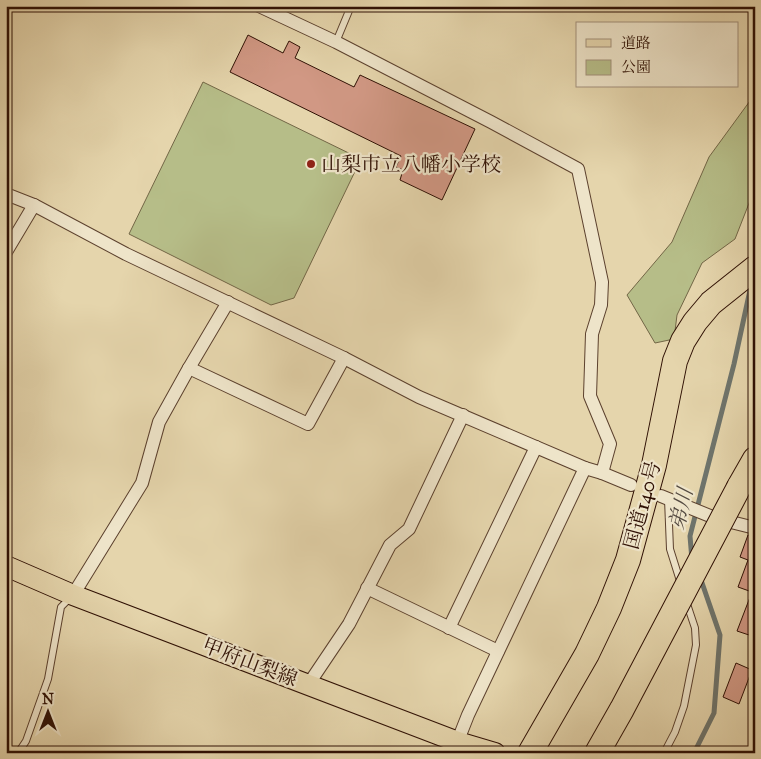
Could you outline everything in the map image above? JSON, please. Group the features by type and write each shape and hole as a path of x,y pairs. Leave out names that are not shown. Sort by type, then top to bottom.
{"highway":[{"name":"国道140号","path":"530,753 587,654 609,608 628,560 651,474 674,361 687,334 711,303 755,268"},
{"path":"597,753 755,459"}],"main road":[{"name":"甲府山梨線","path":"6,566 73,595 308,684 455,747 495,753"}],"street":[{"path":"259,6 336,42 578,169 602,282 601,305 592,334 590,396 610,444 602,473"},
{"path":"6,194 34,205 126,254 344,358 419,397 585,468 631,485"},
{"path":"6,252 34,205"},
{"path":"73,595 142,483 159,422 228,302"},
{"path":"189,368 308,424 344,358"},
{"path":"308,684 348,624 390,545 409,529 463,415"},
{"path":"449,628 536,447"},
{"path":"455,747 468,715 585,468"},
{"path":"670,499 715,518 755,528"},
{"path":"367,588 498,651"}],"lane":[{"path":"336,42 352,6"},
{"path":"664,753 684,706 696,645 695,628 670,549 670,499"},
{"path":"18,753 26,741 48,679 61,607 73,595"}],"green space":[{"path":"203,82 361,159 294,298 271,305 129,234"},
{"path":"755,94 755,188 735,239 702,263 677,315 674,339 655,343 627,295 672,242 709,157"}],"building":[{"path":"248,35 283,53 289,41 300,47 295,58 354,87 360,75 475,129 442,200 400,180 403,170 396,167 401,156 230,72"},
{"path":"748,535 755,536 755,619 749,635 737,631 752,592 738,587 748,560 740,557"},
{"path":"736,663 752,670 739,704 723,697"}],"waterway":[{"name":"弟川","path":"692,560 690,536 734,364 752,281"},
{"name":"弟川","path":"694,753 714,713 720,635 700,577"}],"place":[{"name":"山梨市立八幡小学校","path":"311,164"}]}
